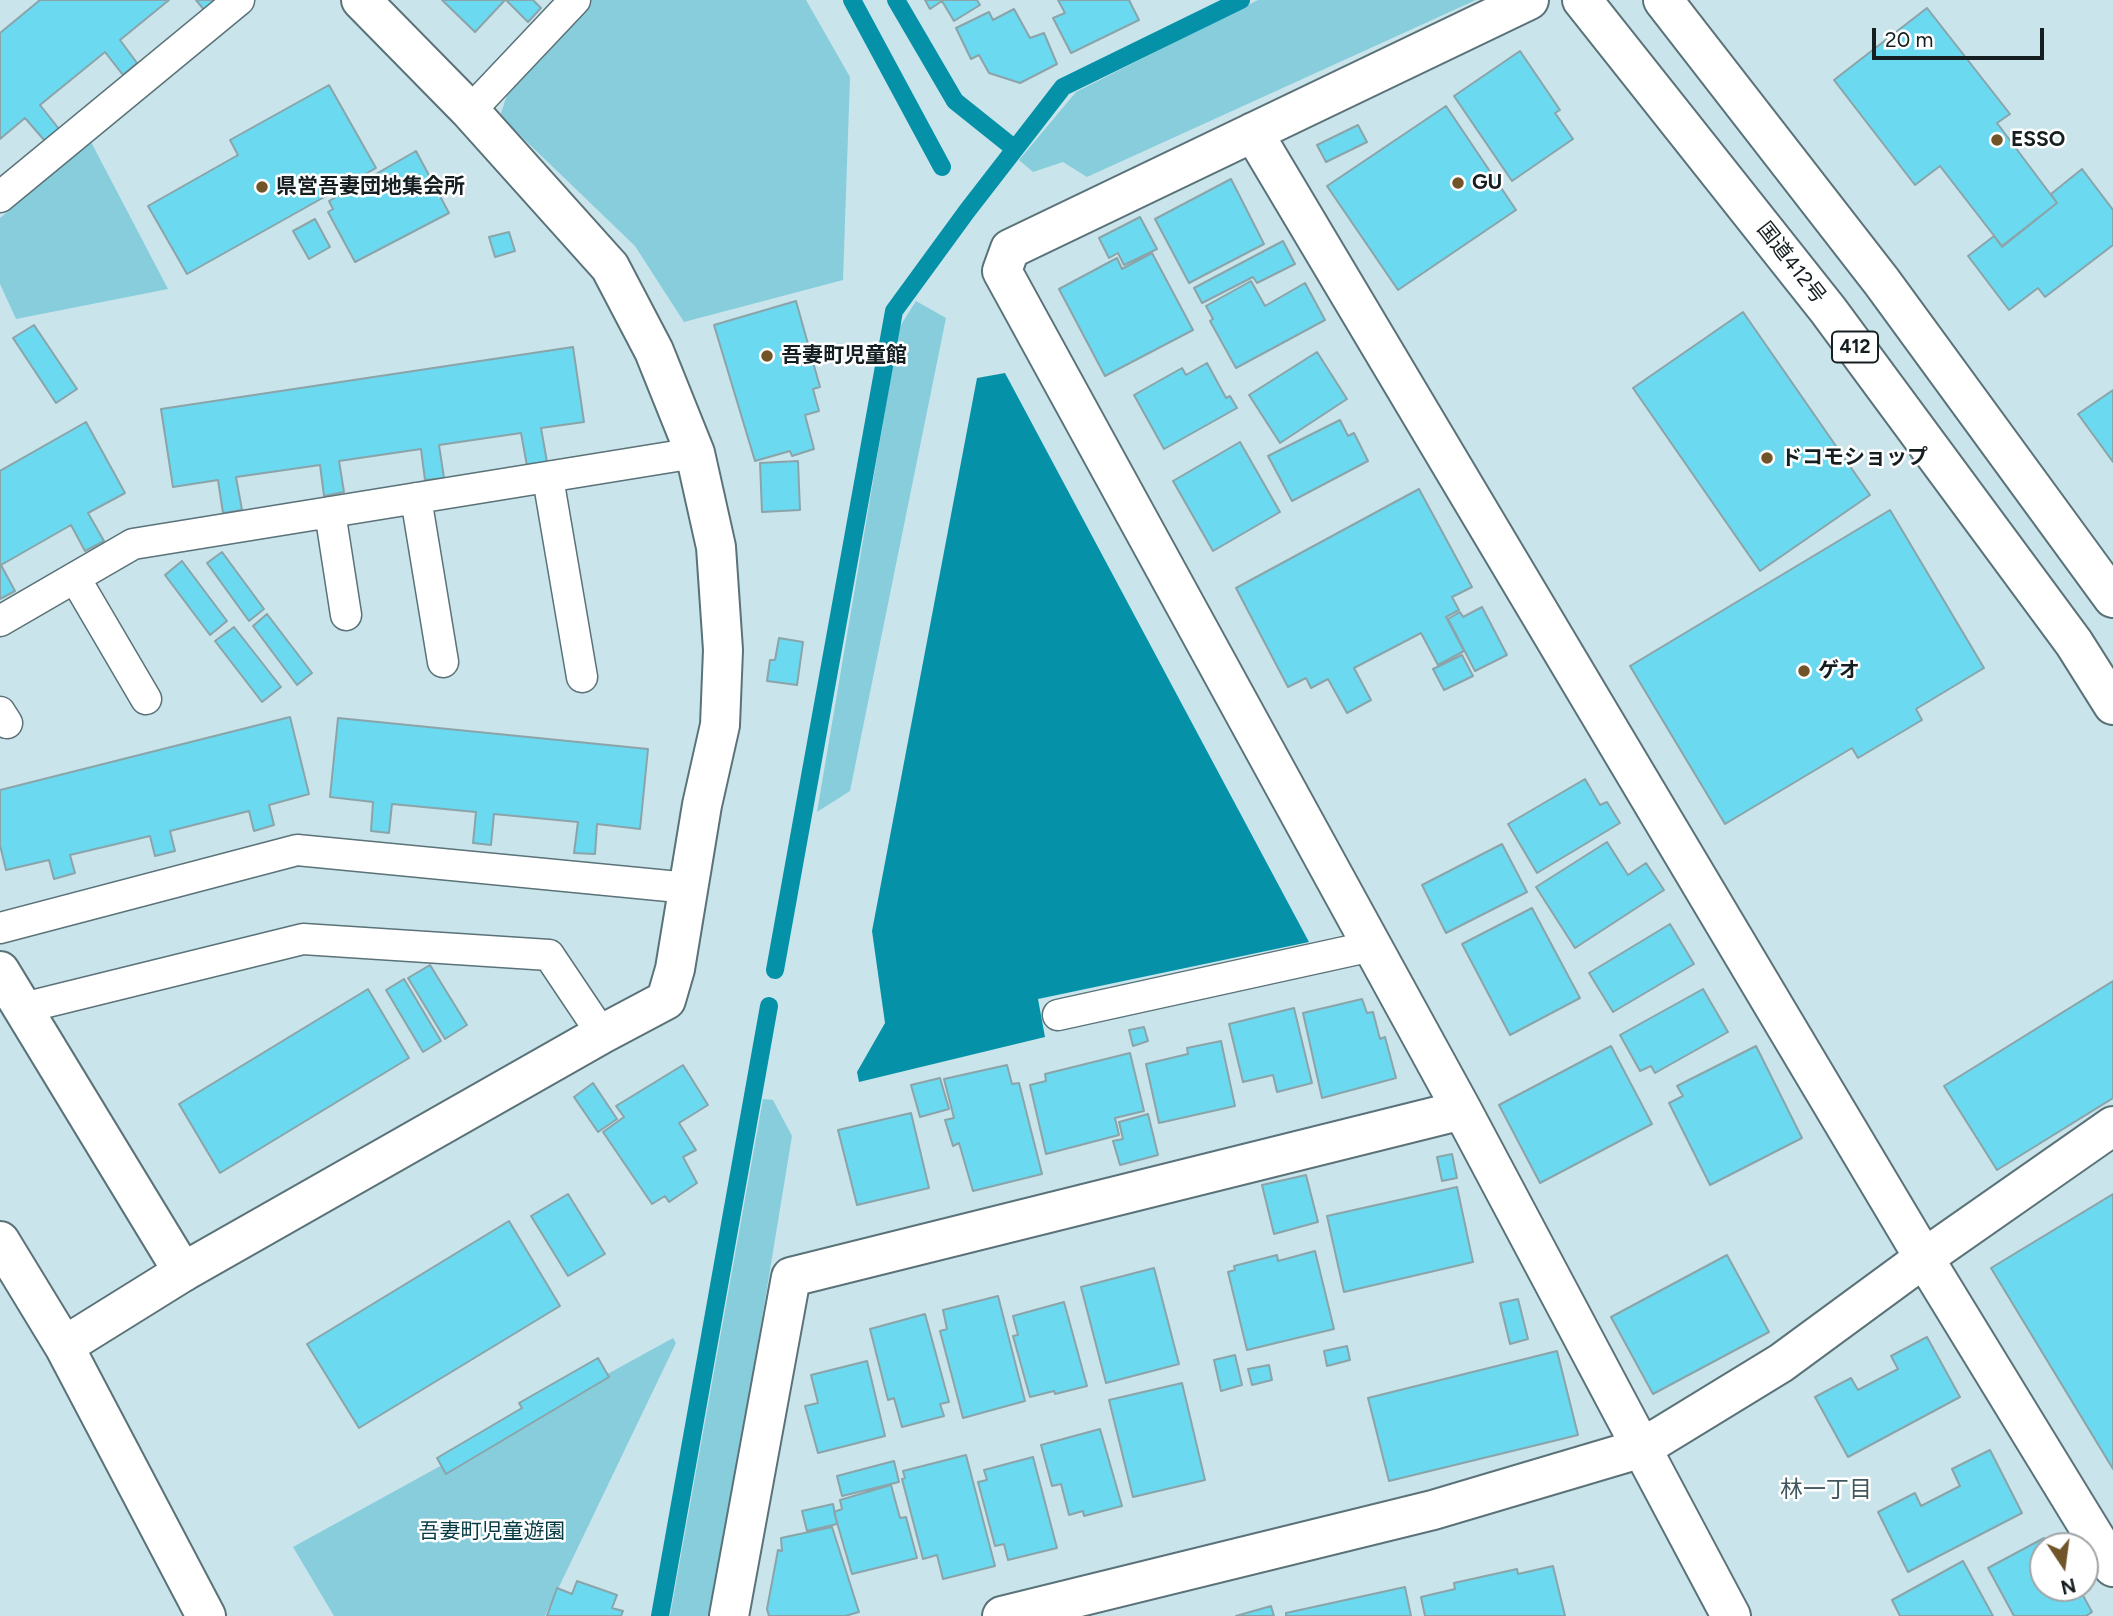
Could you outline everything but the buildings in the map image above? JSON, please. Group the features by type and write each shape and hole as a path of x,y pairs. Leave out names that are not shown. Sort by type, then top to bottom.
{"main road":[{"path":"64,1346 183,1272 666,1000 675,969 702,805 720,725 723,650 716,547 695,453 654,351 610,267 470,111 361,0"},
{"path":"1529,0 1010,249 1002,271 1462,1110 1731,1616"},
{"name":"国道412号","path":"1582,0 1828,310 2074,643 2113,705"},
{"path":"1663,0 1882,282 2113,598"},
{"path":"1252,132 1924,1258 2113,1567"},
{"path":"0,971 183,1272"},
{"path":"729,1616 791,1277 1462,1110"},
{"path":"1002,1616 1433,1510 1642,1448 1781,1363 1924,1258 2113,1126"},
{"path":"0,1241 64,1346 206,1616"}],"lane":[{"path":"0,197 239,0"},
{"path":"470,111 575,0"},
{"path":"0,621 133,544 695,453"},
{"path":"548,478 582,677"},
{"path":"416,498 443,662"},
{"path":"330,512 346,615"},
{"path":"75,578 146,699"},
{"path":"0,928 297,850 689,888"},
{"path":"23,1008 303,939 549,955 602,1034"},
{"path":"1058,1015 1372,946"}],"green space":[{"path":"591,0 806,0 850,77 843,280 684,322 635,246 500,116 513,77"},
{"path":"1258,0 1476,0 1087,177 1063,162 1033,172 1019,160 1076,92"},
{"path":"91,142 168,289 16,319 0,284 0,218"},
{"path":"916,301 946,318 850,791 817,812 899,328"},
{"path":"763,1099 773,1100 792,1136 713,1616 670,1616"},
{"name":"吾妻町児童遊園","path":"673,1338 676,1343 545,1616 334,1616 293,1547"}],"shaded area":[{"path":"1005,373 1309,942 1038,999 1045,1037 859,1082 857,1072 885,1023 872,931 977,378"}],"waterway":[{"path":"852,0 942,167"},
{"path":"896,0 955,101 1015,149"},
{"path":"775,970 894,311 1063,87 1241,0"},
{"path":"660,1616 769,1006"}],"place":[{"name":"ESSO","path":"1997,140"},
{"name":"GU","path":"1458,183"},
{"name":"県営吾妻団地集会所","path":"262,187"},
{"name":"吾妻町児童館","path":"767,356"},
{"name":"ドコモショップ","path":"1767,458"},
{"name":"ゲオ","path":"1804,671"}],"district":[{"name":"林一丁目","path":"1826,1490"}]}
